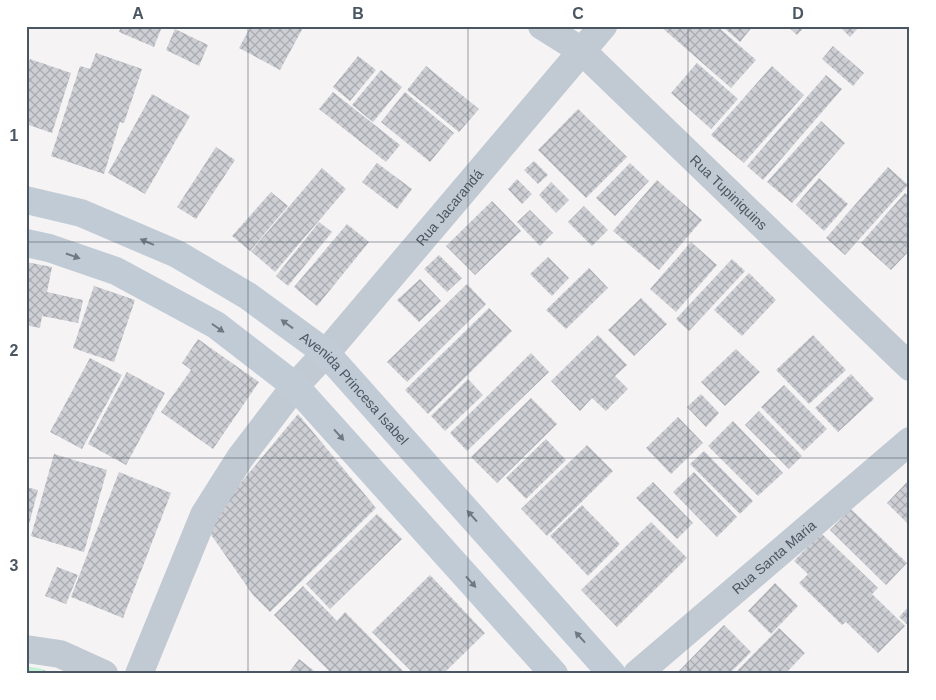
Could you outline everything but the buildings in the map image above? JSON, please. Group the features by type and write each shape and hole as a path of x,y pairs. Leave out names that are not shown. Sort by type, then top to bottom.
{"main road":[{"name":"Avenida Princesa Isabel","path":"26,200 81,213 177,254 248,296 326,353 612,674"},
{"path":"26,243 49,248 116,271 216,325 295,386 554,674"}],"street":[{"name":"Rua Tupiniquins","path":"542,26 582,51 910,367"},
{"name":"Rua Jacarandá","path":"139,674 204,515 240,458 295,386 326,353 603,26"},
{"name":"Rua Santa Maria","path":"637,674 910,441"},
{"path":"26,649 60,654 104,674"}],"green space":[{"path":"26,666 42,669 52,674 26,674"}]}
